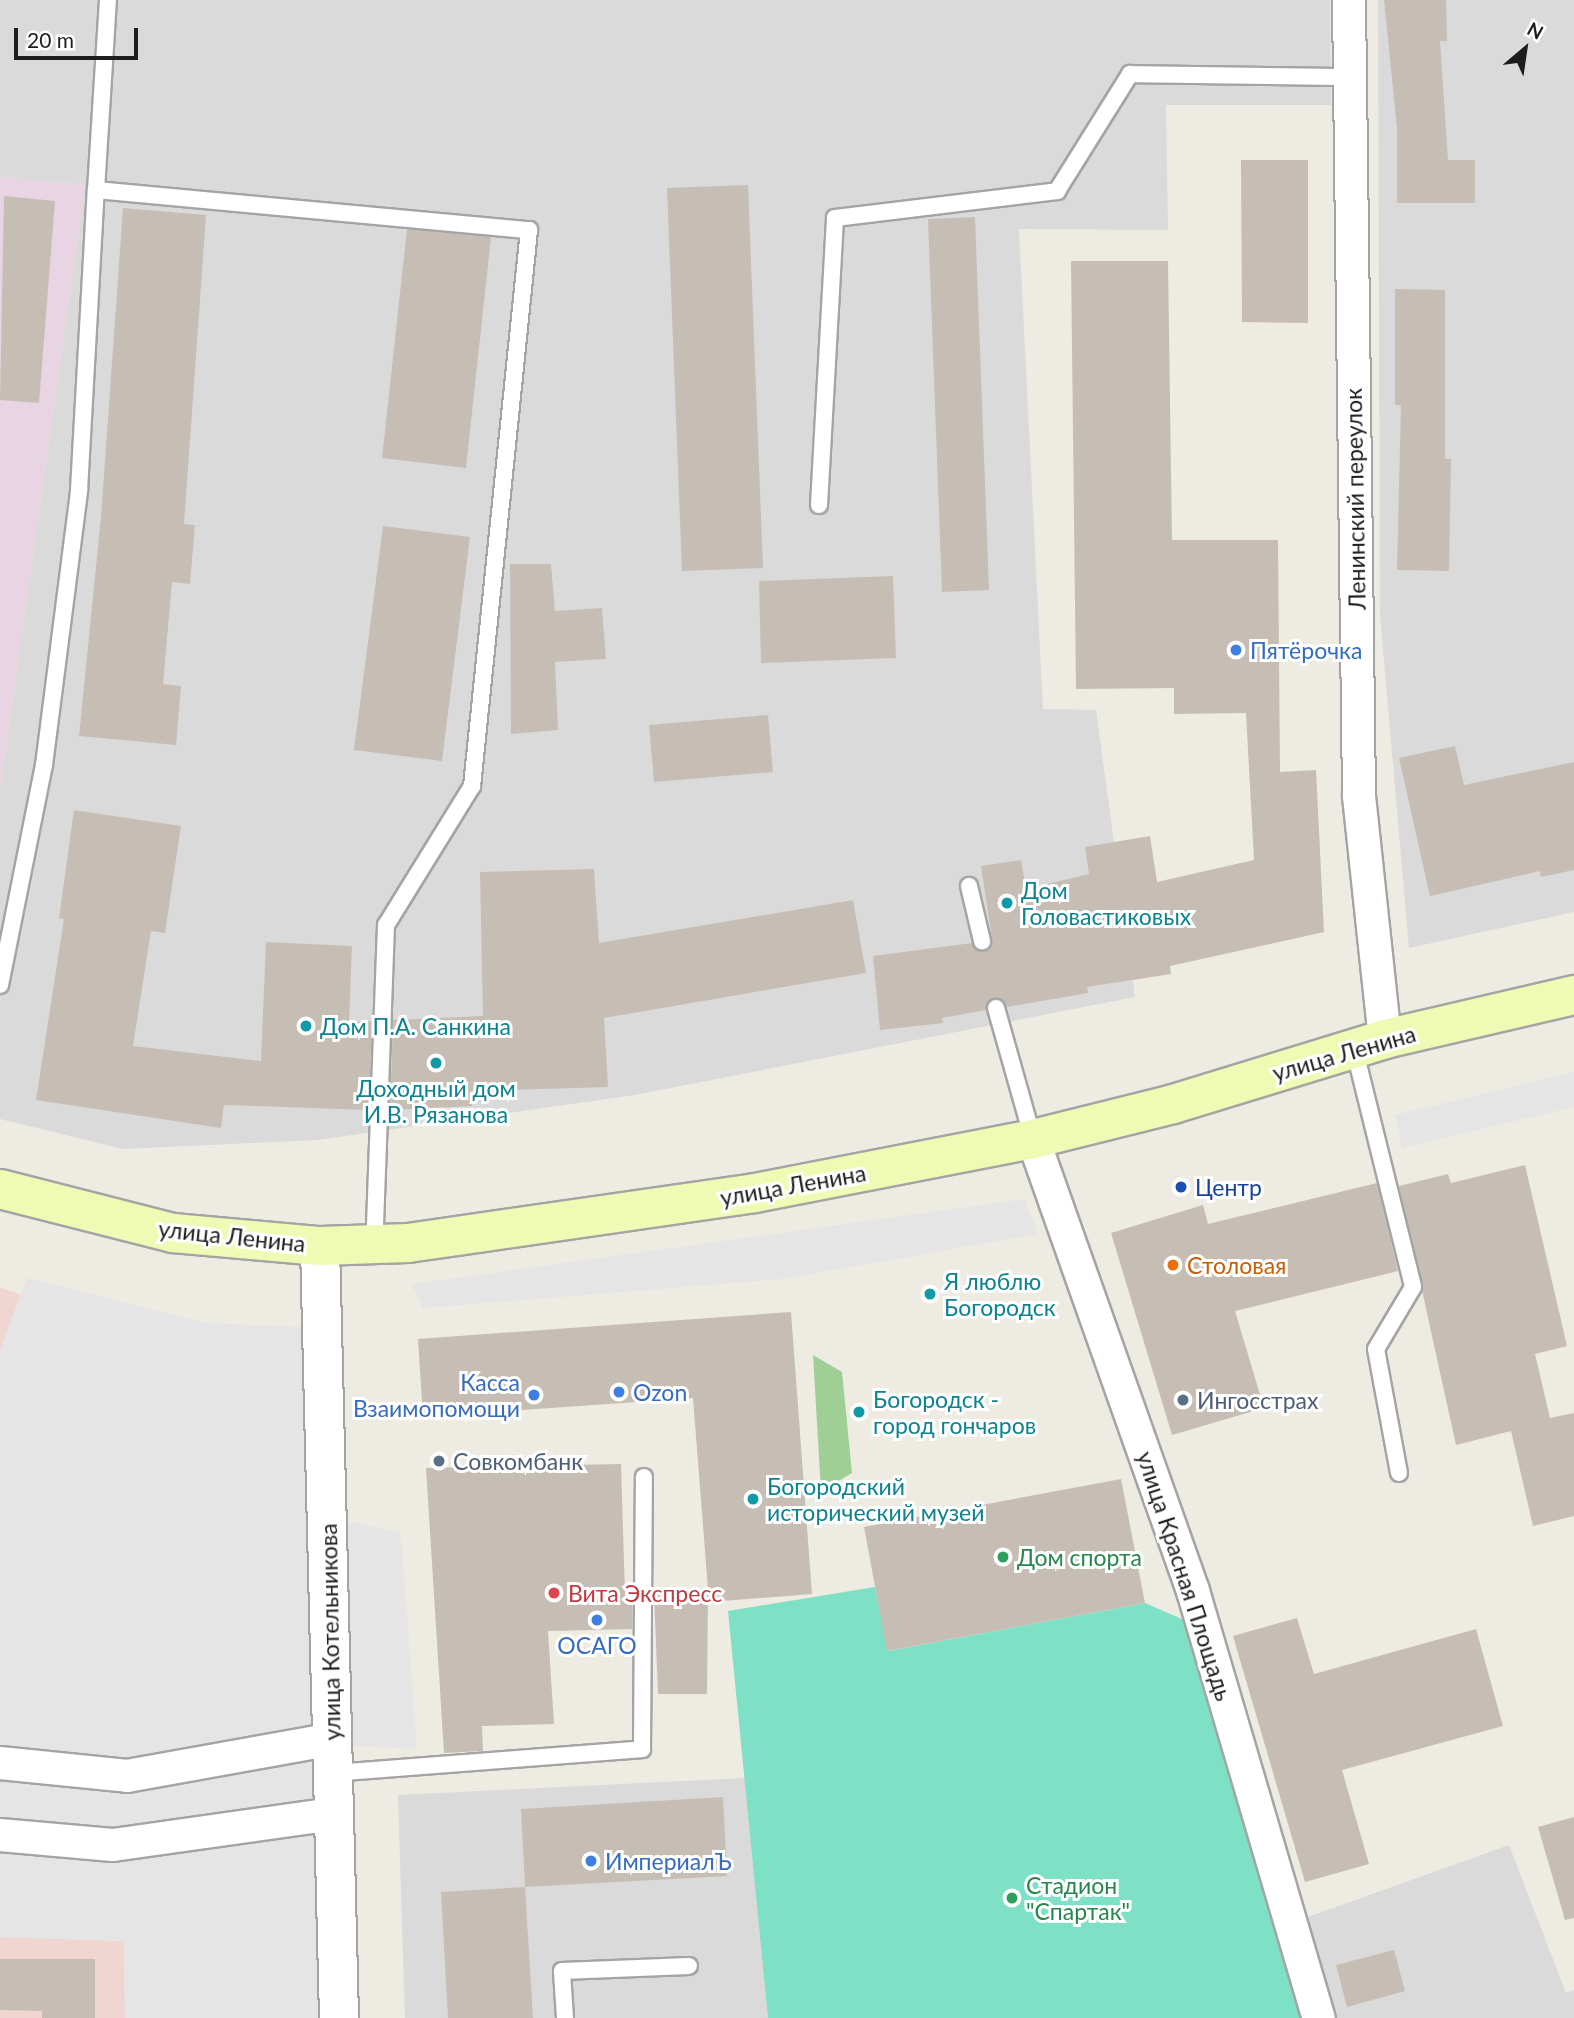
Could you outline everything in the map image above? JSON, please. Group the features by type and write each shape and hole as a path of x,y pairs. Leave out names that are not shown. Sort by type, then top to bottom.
{"main road":[{"name":"улица Ленина","path":"0,1189 173,1233 320,1246 374,1246 755,1193 1033,1139 1173,1104 1370,1043 1574,995"}],"street":[{"name":"Ленинский переулок","path":"1349,0 1359,796 1370,1043"},
{"name":"улица Красная Площадь","path":"1033,1139 1193,1591 1319,2018"},
{"name":"улица Котельникова","path":"320,1246 339,2018"},
{"path":"0,1763 127,1776 332,1756"},
{"path":"0,1835 113,1845 334,1814"}],"lane":[{"path":"0,985 44,765 79,489 108,0"},
{"path":"819,505 835,218 1057,191 1130,74 1350,77"},
{"path":"96,190 529,230 472,786 386,925 374,1246"},
{"path":"969,886 982,941"},
{"path":"996,1008 1033,1139"},
{"path":"1370,1043 1413,1287 1376,1349 1399,1473"},
{"path":"332,1756 642,1749 644,1477"},
{"path":"565,2018 562,1971 689,1966"}],"shaded area":[{"path":"0,0 1330,0 1331,105 1166,105 1168,230 1019,229 1043,709 1096,710 1135,997 635,1095 317,1140 123,1149 0,1119 0,790 85,185 0,177"},
{"path":"1378,0 1574,0 1574,912 1409,948 1380,615"},
{"path":"0,177 85,185 0,790"},
{"path":"1574,1072 1574,1107 1402,1148 1395,1115"},
{"path":"1025,1199 1038,1234 782,1279 423,1308 412,1284"},
{"path":"27,1278 206,1323 325,1328 339,2018 125,2018 124,1941 0,1937 0,1351"},
{"path":"0,1287 21,1295 0,1351"},
{"path":"347,1521 401,1533 417,1749 352,1746"},
{"path":"745,1778 768,2018 405,2018 398,1795"},
{"path":"1509,1845 1566,1993 1574,1990 1574,2018 1335,2018 1308,1917"},
{"path":"0,1937 124,1941 125,2018 0,2018"}],"green space":[{"path":"813,1355 842,1372 852,1473 821,1491"},
{"name":"Стадион \"Спартак\"","path":"875,1587 888,1651 1145,1603 1191,1623 1301,2018 768,2018 728,1611"}],"building":[{"path":"1384,0 1446,0 1447,41 1440,41 1448,160 1475,160 1475,203 1397,203 1397,128"},
{"path":"1241,160 1308,160 1308,323 1242,322"},
{"path":"748,185 763,568 682,571 667,188"},
{"path":"4,196 55,201 39,403 0,400"},
{"path":"123,208 206,215 184,524 195,525 190,584 172,582 163,684 181,686 176,745 79,736 101,517"},
{"path":"975,217 989,590 942,592 928,219"},
{"path":"407,229 491,237 466,468 382,458"},
{"path":"1071,261 1168,261 1172,540 1278,540 1280,772 1316,770 1324,932 1170,966 1171,974 1087,987 1088,993 1007,1007 994,998 986,1010 942,1018 943,1023 880,1030 873,956 972,943 978,951 990,948 992,939 981,866 1021,860 1026,889 1089,874 1085,847 1150,836 1157,882 1254,860 1246,713 1174,714 1174,688 1076,689"},
{"path":"1395,289 1445,290 1445,459 1451,459 1449,571 1397,570 1401,405 1395,405"},
{"path":"383,526 470,537 442,761 354,750"},
{"path":"510,564 551,564 555,611 602,608 606,659 555,662 558,730 511,734"},
{"path":"893,576 896,658 761,663 759,581"},
{"path":"768,715 773,772 654,782 649,725"},
{"path":"1455,746 1464,785 1574,762 1574,870 1541,877 1540,871 1430,896 1399,758"},
{"path":"74,810 181,826 165,933 151,931 133,1046 261,1061 266,942 352,946 349,1022 372,1021 369,1110 224,1105 221,1128 36,1100 64,919 59,918"},
{"path":"594,869 599,943 853,900 866,973 604,1018 608,1087 471,1091 472,1106 390,1110 393,1020 483,1016 480,872"},
{"path":"1525,1165 1567,1346 1535,1354 1550,1418 1574,1413 1574,1516 1533,1526 1511,1431 1456,1445 1399,1186 1448,1174 1451,1183"},
{"path":"1377,1183 1398,1271 1235,1311 1264,1408 1172,1435 1111,1233 1203,1205 1208,1224"},
{"name":"Богородский исторический музей","path":"791,1312 812,1594 709,1602 693,1398 423,1417 418,1339"},
{"path":"621,1464 625,1595 633,1595 632,1629 548,1631 554,1724 482,1726 483,1751 444,1753 426,1468"},
{"name":"Дом спорта","path":"1121,1479 1145,1603 887,1651 864,1527"},
{"path":"708,1592 707,1694 658,1694 654,1594"},
{"path":"1297,1618 1314,1674 1476,1629 1503,1726 1342,1770 1369,1864 1305,1882 1233,1636"},
{"path":"723,1797 727,1876 525,1887 521,1809"},
{"path":"1574,1817 1574,1918 1565,1920 1538,1827"},
{"path":"525,1887 533,2018 448,2018 441,1892"},
{"path":"1394,1950 1405,1991 1347,2007 1336,1965"},
{"path":"0,1959 95,1959 95,2018 42,2018 42,2011 0,2010"}],"place":[{"name":"Пятёрочка","path":"1236,650"},
{"name":"Дом Головастиковых","path":"1007,903"},
{"name":"Дом П.А. Санкина","path":"306,1026"},
{"name":"Доходный дом И.В. Рязанова","path":"436,1063"},
{"name":"Центр","path":"1181,1187"},
{"name":"Столовая","path":"1173,1265"},
{"name":"Я люблю Богородск","path":"930,1294"},
{"name":"Ozon","path":"619,1392"},
{"name":"Касса Взаимопомощи","path":"534,1395"},
{"name":"Ингосстрах","path":"1183,1400"},
{"name":"Богородск - город гончаров","path":"859,1412"},
{"name":"Совкомбанк","path":"439,1461"},
{"name":"Богородский исторический музей","path":"753,1499"},
{"name":"Дом спорта","path":"1003,1557"},
{"name":"Вита Экспресс","path":"554,1593"},
{"name":"ОСАГО","path":"597,1620"},
{"name":"ИмпериалЪ","path":"591,1861"},
{"name":"Стадион \"Спартак\"","path":"1012,1898"}]}
